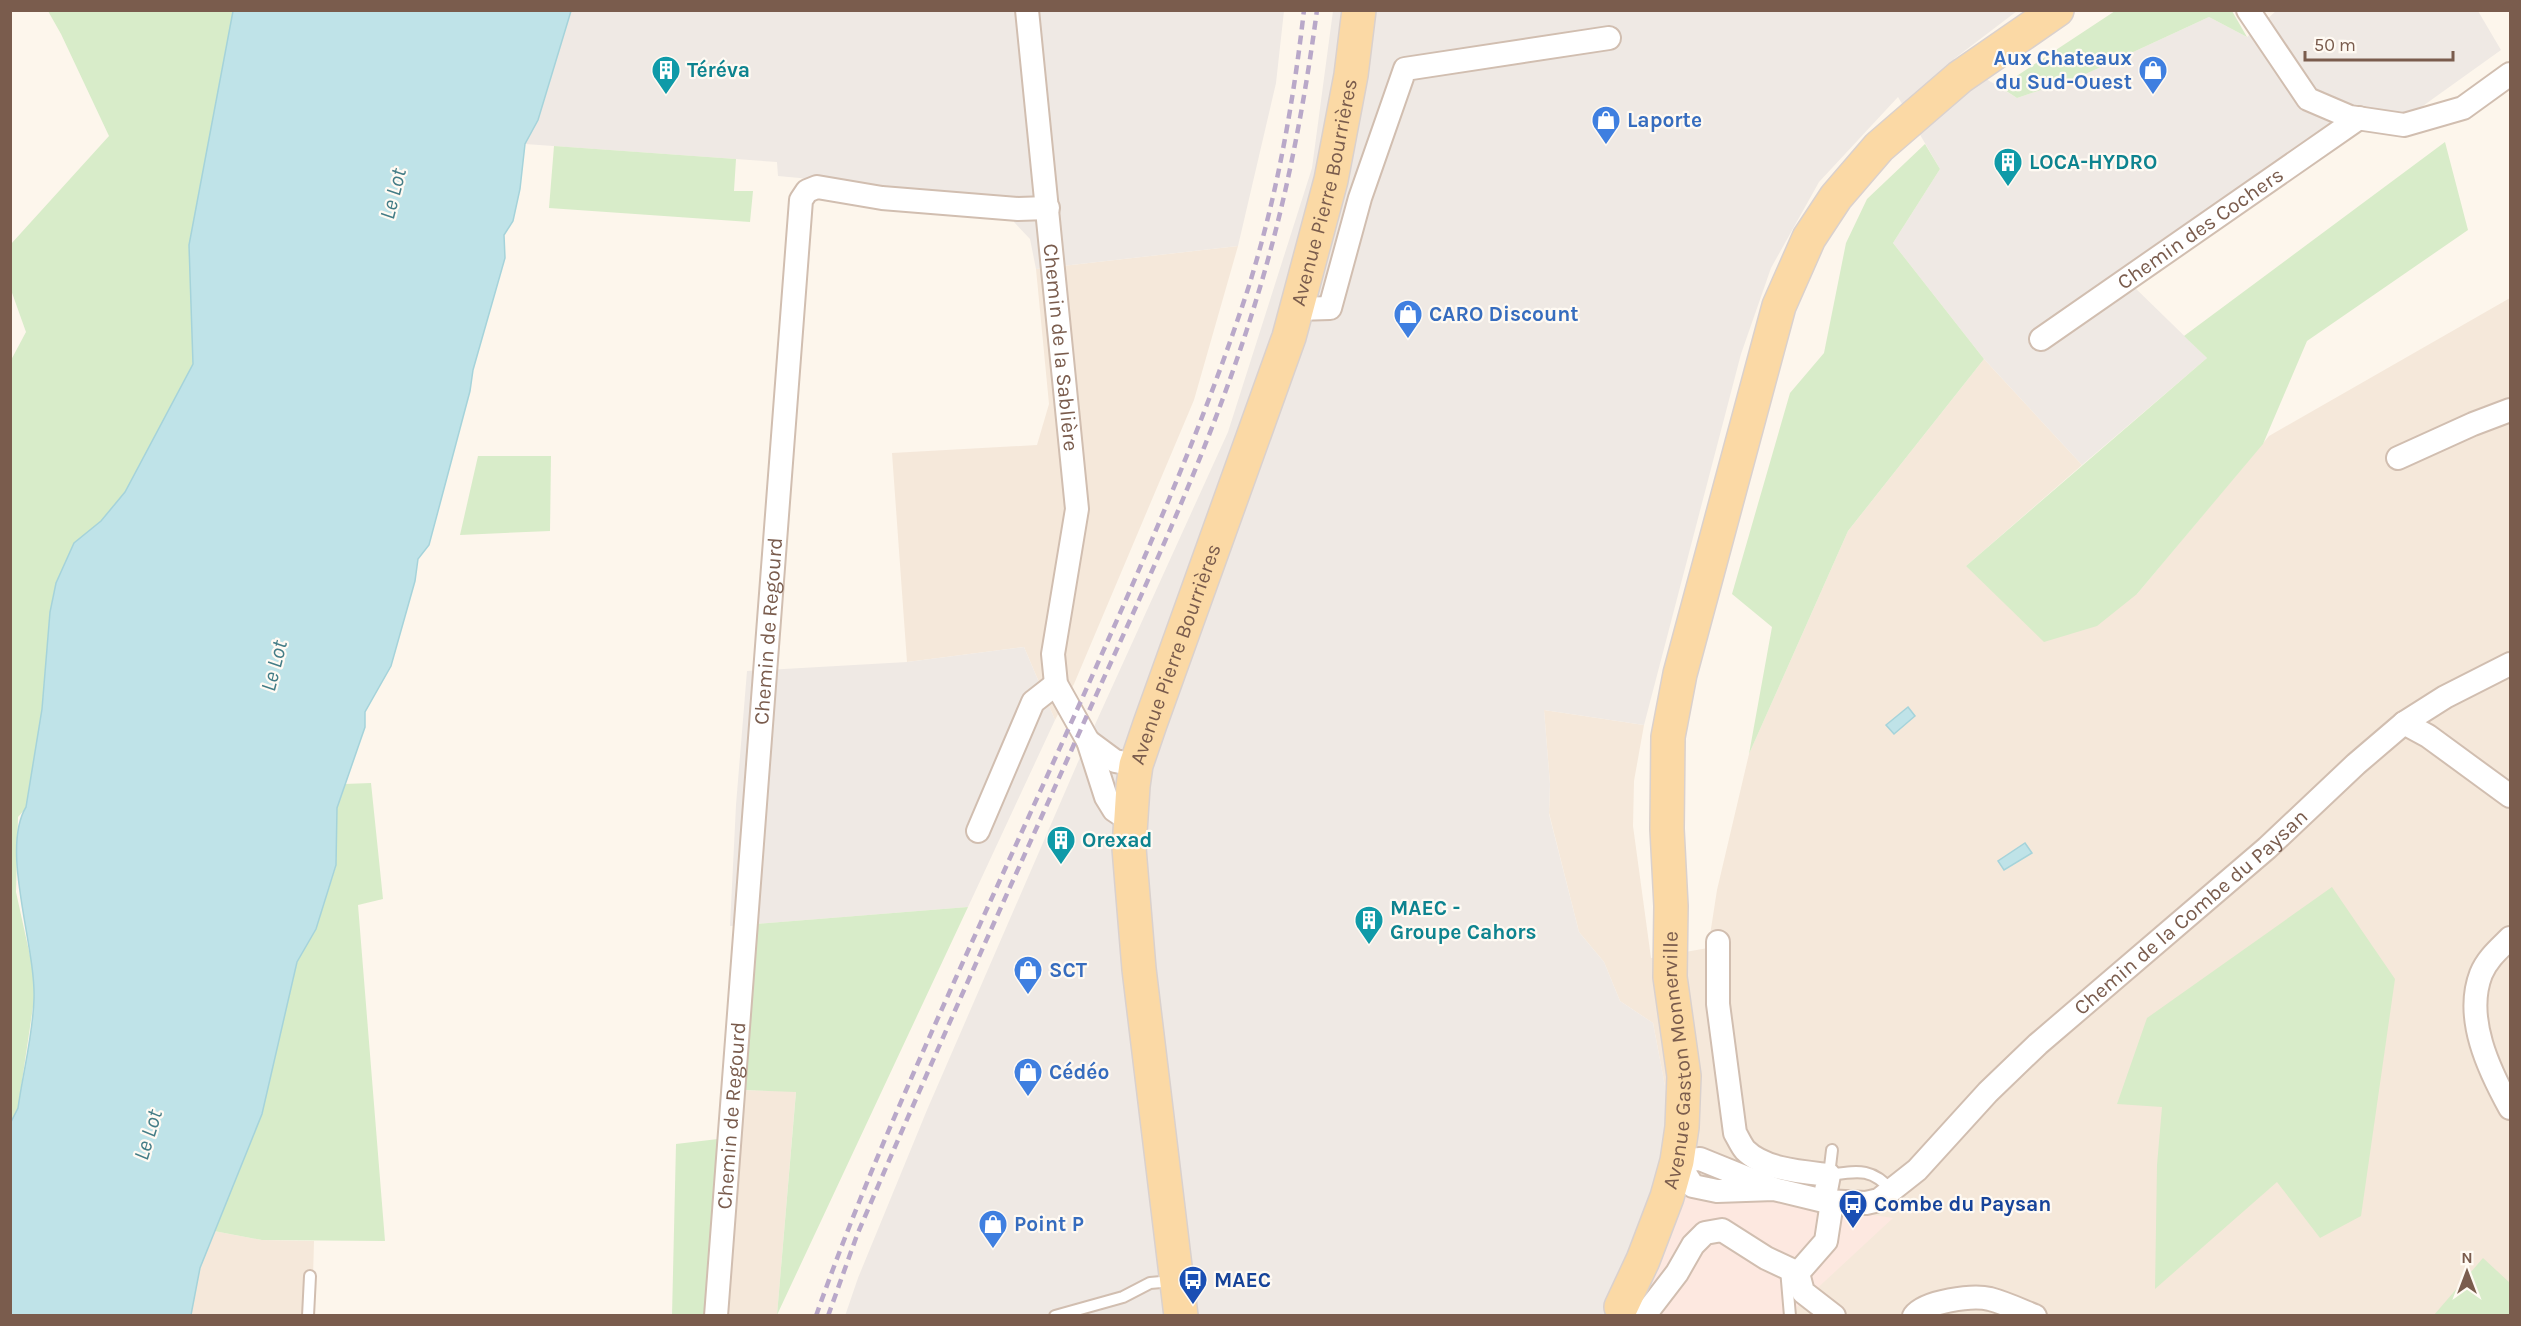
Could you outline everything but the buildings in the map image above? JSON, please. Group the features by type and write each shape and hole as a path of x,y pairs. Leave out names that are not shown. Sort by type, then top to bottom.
{"main road":[{"name":"Avenue Pierre Bourrières","path":"1181,1316 1139,969 1129,848 1129,820 1136,765 1289,337 1330,180 1351,75 1359,10"},
{"name":"Avenue Gaston Monnerville","path":"1626,1313 1658,1263 1687,1207 1690,1169 1704,1127 1704,1071 1687,963 1671,906 1667,829 1668,737 1680,674 1779,306 1809,238 1836,197 1879,147 1960,77 2057,10"}],"street":[{"name":"Chemin de la Sablière","path":"1027,10 1077,509 1053,654 1056,684 1088,741 1106,797 1114,810 1129,820"},
{"path":"2248,10 2308,99 2359,118 2404,125 2463,108 2511,74"},
{"path":"1297,309 1330,308 1360,198 1405,69 1608,38"},
{"name":"Chemin des Cochers","path":"2041,339 2359,118"},
{"name":"Chemin de Regourd","path":"716,1316 801,200 807,191 818,188 882,198 1018,208 1048,207"},
{"path":"2398,458 2473,424 2511,410"},
{"name":"Chemin de la Combe du Paysan","path":"1690,1169 1717,1191 1774,1189 1828,1201 1866,1203 1879,1200 1917,1170 1988,1092 2038,1044 2267,848 2356,764 2404,723 2445,697 2511,664"},
{"path":"978,831 1033,702 1056,684"},
{"path":"2404,723 2428,736 2511,796"},
{"name":"Chemin de la Sablière","path":"1088,741 1115,761 1136,765"},
{"path":"2511,938 2493,955 2481,973 2476,995 2477,1019 2486,1058 2511,1108"},
{"path":"1718,942 1718,1004 1735,1133 1746,1150 1768,1164 1829,1175 1826,1241 1792,1271"},
{"path":"1626,1313 1677,1273 1693,1245 1705,1233 1716,1229 1722,1230 1792,1271 1803,1292 1834,1316"},
{"path":"1914,1316 1918,1311 1948,1300 1988,1298 2035,1316"}],"lane":[{"path":"1832,1150 1829,1175 1859,1171 1874,1175 1892,1191"},
{"path":"1790,1316 1792,1271"},
{"path":"308,1316 310,1276"},
{"path":"1055,1316 1123,1297 1150,1283 1177,1281"}],"shaded area":[{"path":"571,11 1284,11 1276,83 1238,246 1036,269 1030,239 1014,222 1015,198 778,176 777,162 525,144 538,120"},
{"path":"1333,11 2017,11 1954,59 2017,98 2077,78 2209,17 2247,37 2276,11 2478,11 2501,50 2420,108 2338,130 2129,282 2207,358 2082,465 1984,359 1893,243 1940,169 1898,97 1819,182 1771,268 1741,354 1644,725 1544,710 1550,784 1549,814 1579,932 1604,962 1620,1001 1653,1023 1684,1186 1619,1315 845,1316 858,1278 927,1110 1078,762 1228,432 1312,168"},
{"path":"1238,246 1194,400 1074,684 1055,720 1024,647 907,662 892,453 1037,445 1049,404 1036,269"},
{"path":"2510,298 2510,1315 1795,1315 1797,1307 1684,1186 1653,1023 1620,1001 1604,962 1579,932 1549,813 1550,784 1544,710 1644,725 1634,781 1633,826 1651,958 1708,948 1717,890 1749,754 1848,531 1984,359 2082,465 1966,566 2137,594 2269,436"},
{"path":"1024,647 1055,720 968,907 730,926 736,805 747,671 907,662"},
{"path":"721,1090 796,1091 777,1315 705,1316"},
{"path":"1684,1186 1893,1218 1797,1307 1795,1315 1619,1316"},
{"path":"214,1231 262,1240 314,1241 312,1315 191,1316 200,1268"}],"green space":[{"path":"48,11 233,11 193,364 125,492 101,521 74,543 56,583 50,611 42,709 26,808 18,817 16,892 34,974 34,1000 18,1108 11,1122 10,362 26,332 11,290 11,244 109,136"},
{"path":"2115,11 2232,11 2247,37 2209,17 2077,78 2017,98 2000,87"},
{"path":"2445,142 2468,230 2307,341 2263,444 2137,594 2097,626 2044,642 1966,566 2207,358 2184,336"},
{"path":"1925,144 1940,169 1893,243 1984,359 1848,531 1749,754 1772,627 1732,594 1790,393 1824,353 1846,243 1867,199"},
{"path":"554,146 736,159 734,191 753,191 750,222 549,208"},
{"path":"478,456 551,456 550,531 460,535"},
{"path":"371,783 383,899 358,905 385,1241 262,1240 214,1231 262,1114 297,962 316,929 336,866 337,808 344,784"},
{"path":"2332,887 2395,979 2361,1216 2320,1238 2277,1182 2155,1289 2157,1165 2162,1107 2117,1104 2147,1018"},
{"path":"968,907 777,1315 796,1092 744,1090 756,924"},
{"path":"718,1139 706,1315 672,1316 676,1144"},
{"path":"2483,1258 2510,1283 2510,1315 2434,1315"}],"water":[{"name":"Le Lot","path":"233,11 571,11 538,120 525,144 520,189 513,221 504,235 505,258 473,370 470,391 429,545 418,559 415,581 391,666 365,712 365,727 337,808 336,865 316,929 297,962 262,1114 200,1268 191,1315 11,1315 11,1122 18,1108 30,1040 34,999 30,953 18,873 17,848 19,825 26,807 42,709 50,612 56,583 74,543 101,521 125,492 193,364 189,245"},
{"path":"1908,707 1915,716 1894,734 1886,725"},
{"path":"2025,843 2032,853 2004,870 1998,861"}],"railway":[{"path":"816,1316 847,1233 897,1112 1132,587 1212,392 1247,292 1267,223 1289,117 1304,10"},
{"path":"828,1316 857,1235 965,987 1150,575 1219,408 1258,294 1286,189 1317,10"}],"place":[{"name":"Téréva","path":"666,96"},
{"name":"Aux Chateaux du Sud-Ouest","path":"2153,96"},
{"name":"Laporte","path":"1606,146"},
{"name":"LOCA-HYDRO","path":"2008,188"},
{"name":"CARO Discount","path":"1408,340"},
{"name":"Orexad","path":"1061,866"},
{"name":"MAEC - Groupe Cahors","path":"1369,946"},
{"name":"SCT","path":"1028,996"},
{"name":"Cédéo","path":"1028,1098"},
{"name":"Combe du Paysan","path":"1853,1230"},
{"name":"Point P","path":"993,1250"},
{"name":"MAEC","path":"1193,1306"}]}
